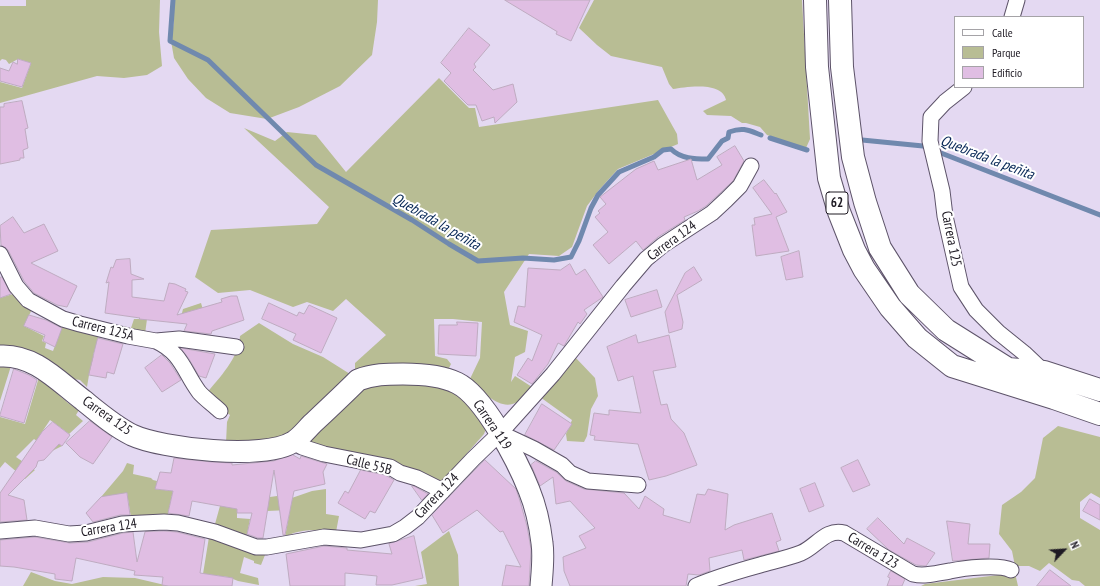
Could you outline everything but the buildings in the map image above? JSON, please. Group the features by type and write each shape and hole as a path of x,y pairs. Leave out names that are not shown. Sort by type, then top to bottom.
{"highway":[{"name":"62","path":"815,0 817,67 829,178 839,212 854,250 890,307 917,338 952,366 1100,414"},
{"name":"62","path":"840,0 842,67 854,157 865,202 880,248 909,294 946,330 1008,369 1044,372 1100,390"}],"street":[{"path":"1012,16 1017,0"},
{"name":"Carrera 125","path":"963,88 945,102 931,117 930,141 942,191 945,216 961,287 976,310 998,332 1024,353 1044,372"},
{"name":"Carrera 124","path":"0,531 35,528 69,534 86,533 122,524 164,522 178,523 215,532 256,547 285,545 302,540 324,537 361,540 392,534 405,527 418,517 500,433 553,374 646,259 663,245 712,212 726,200 740,186 751,166"},
{"name":"Carrera 125A","path":"0,254 16,286 28,300 63,319 121,335 156,341 180,340 236,347"},
{"path":"156,341 171,350 183,364 200,393 220,411"},
{"name":"Carrera 125","path":"0,356 15,357 38,365 109,421 143,439 180,447 238,452 272,449"},
{"path":"1034,393 1044,372"},
{"name":"Carrera 119","path":"272,449 293,442 358,380 369,376 379,374 418,374 438,377 458,383 474,396 486,410 518,466 530,491 543,545 542,586"},
{"path":"500,433 534,449 562,465 570,473 588,481 638,485"},
{"name":"Calle 55B","path":"293,442 302,447 324,454 390,467 400,473 417,478 443,491"},
{"name":"Carrera 123","path":"696,586 712,579 804,552 823,538 839,532 844,533 917,576 958,569 1001,567 1011,570"}],"green space":[{"path":"26,0 160,0 159,32 162,66 147,75 124,78 97,76 0,103 0,82 22,88 31,63 18,59 9,64 6,60 2,59 0,61 0,6 26,6"},
{"path":"174,0 378,0 377,22 372,55 340,86 299,107 267,119 230,113 206,98 188,79 174,58 171,41 174,21"},
{"path":"594,0 802,0 810,139 806,148 767,135 760,127 742,123 731,116 707,115 703,111 726,100 723,94 718,90 703,87 673,89 669,84 662,67 611,56 579,28"},
{"path":"439,78 469,108 475,108 479,127 658,100 677,134 678,144 618,169 587,206 572,247 559,256 529,254 504,292 510,325 528,331 525,352 515,357 511,382 515,376 532,387 524,397 516,403 508,405 501,404 493,400 469,381 480,358 482,322 434,319 435,356 447,359 451,364 448,370 355,372 355,363 386,335 346,299 333,311 307,302 293,307 250,290 218,293 195,277 211,230 317,224 329,207 244,128 275,141 287,132 316,135 346,172"},
{"path":"16,293 33,307 24,326 44,336 42,341 46,343 45,348 53,351 63,324 99,335 93,356 102,360 89,375 87,387 80,380 66,376 52,362 27,349 17,346 0,346 0,298"},
{"path":"201,303 204,313 180,321 183,309"},
{"path":"134,319 147,319 145,334 130,331"},
{"path":"259,323 293,344 323,357 350,374 340,382 327,399 289,437 226,443 227,422 230,415 220,408 206,394 228,367 236,352 240,336"},
{"path":"575,357 595,378 598,396 591,409 587,436 584,442 567,441 566,434 572,420 540,397"},
{"path":"0,365 11,366 0,401"},
{"path":"39,377 68,403 79,410 76,415 83,421 69,434 50,420 42,432 62,446 52,451 34,439 16,457 35,470 25,479 5,462 0,468 0,417 25,424"},
{"path":"436,383 461,395 486,429 484,434 440,484 305,443 368,384"},
{"path":"1058,426 1100,437 1100,498 1091,493 1080,502 1080,518 1100,530 1100,586 1085,586 1079,581 1072,580 1049,563 1040,571 1029,566 1015,566 1012,551 999,534 1002,505 1021,492 1035,478 1043,438"},
{"path":"127,463 134,465 133,474 157,481 156,489 173,491 168,514 131,518 127,493 101,497 123,471"},
{"path":"270,483 270,497 284,495 286,500 312,491 326,489 326,514 339,516 336,532 316,530 303,531 285,537 290,510 267,511 253,507"},
{"path":"237,487 237,518 250,519 247,535 215,524 223,495"},
{"path":"449,531 458,555 459,586 415,586 427,584 421,552"},
{"path":"209,537 244,551 265,555 261,565 244,557 240,573 258,578 259,585 238,581 228,577 203,574"},
{"path":"31,572 55,581 72,584 103,577 135,578 169,586 23,586"},
{"path":"1015,573 1018,586 921,586 925,584"}],"waterway":[{"name":"Quebrada la peñita","path":"173,0 170,41 208,60 316,165 412,220 478,261 523,258 554,260 571,257 579,241 591,208 598,195 619,172 654,157 663,150 671,149 679,155 688,158 708,159 722,141 728,138 729,132 734,130 745,130 761,135"},
{"name":"Quebrada la peñita","path":"770,138 807,150"},
{"name":"Quebrada la peñita","path":"862,140 923,146 1100,215"}]}
